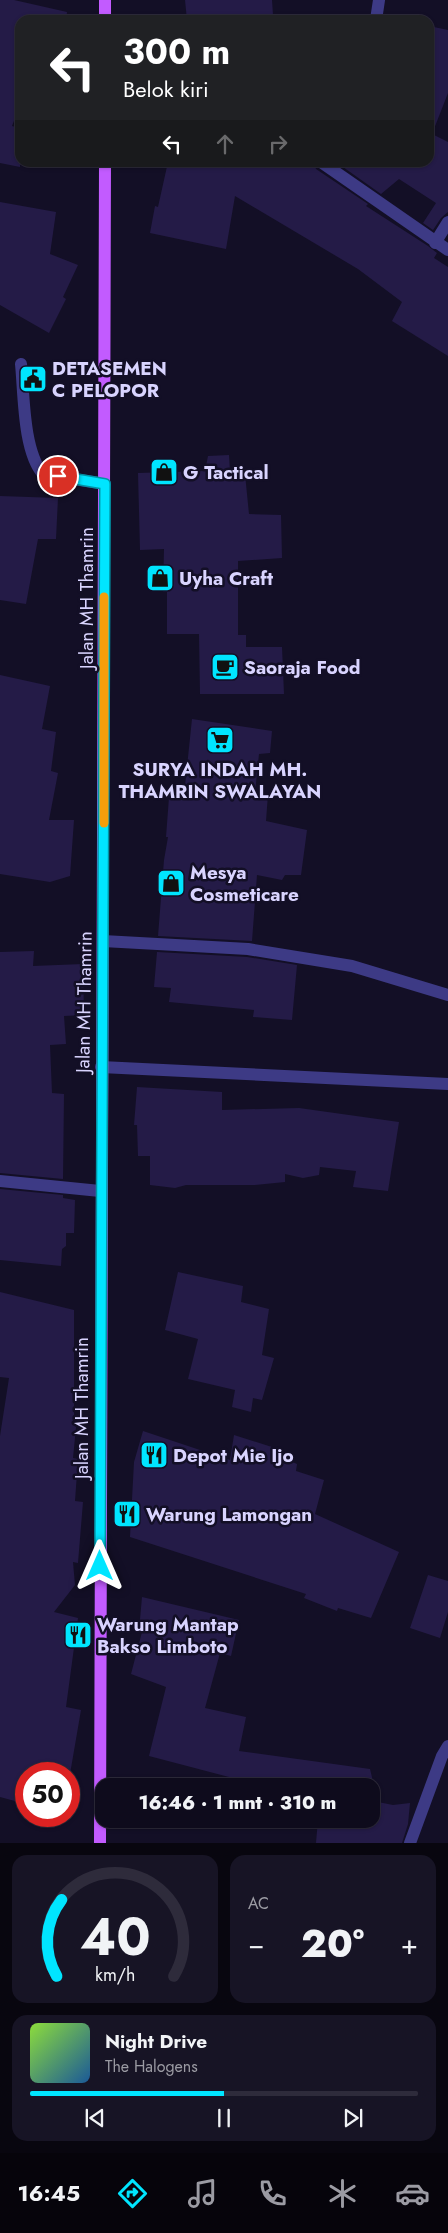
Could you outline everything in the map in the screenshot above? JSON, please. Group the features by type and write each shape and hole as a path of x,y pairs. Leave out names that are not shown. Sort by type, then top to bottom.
{"main road":[{"path":"105,0 105,15"},
{"name":"Jalan MH Thamrin","path":"100,1843 100,1190 103,941 105,167"}],"street":[{"path":"377,15 379,0"},
{"path":"328,167 435,243 448,250"},
{"path":"435,243 448,222"},
{"path":"21,364 27,427 37,466 43,474 105,484"},
{"path":"103,941 248,949 352,966 436,993 448,995"},
{"path":"101,1067 448,1084"},
{"path":"0,1181 100,1190"},
{"path":"410,1843 442,1756 448,1746"}],"building":[{"path":"0,0 14,0 67,12 67,15 15,15 15,118 12,126 15,127 15,166 0,163"},
{"path":"185,0 272,0 273,15 186,15"},
{"path":"434,27 448,30 448,93 434,129"},
{"path":"434,135 448,142 448,212 441,218 433,230 423,223 436,203 399,179 381,194 343,167 434,167"},
{"path":"167,167 315,167 368,204 366,206 428,246 437,253 434,258 448,267 448,356 392,321 402,302 358,269 235,196 226,249 150,233 155,206 158,207"},
{"path":"0,202 56,212 50,254 78,265 63,297 66,299 49,333 0,305"},
{"path":"229,455 230,472 244,464 249,514 281,515 282,558 238,561 238,635 246,635 246,647 282,647 284,694 200,694 199,634 167,634 167,592 163,592 164,549 140,550 138,473 205,471 208,456"},
{"path":"0,496 58,498 56,539 38,539 26,604 0,600"},
{"path":"0,675 50,686 42,729 56,732 51,771 58,773 49,820 74,820 70,876 50,882 0,874"},
{"path":"192,719 272,731 270,753 259,754 255,793 268,794 266,821 307,830 301,875 285,875 282,880 257,875 252,941 158,936 164,860 168,837 166,837 170,784 185,786"},
{"path":"34,951 33,966 83,964 84,1015 64,1016 66,1044 50,1045 52,1093 64,1094 63,1179 0,1173 0,952"},
{"path":"157,952 247,957 297,965 292,1020 253,1017 254,1010 169,1002 171,988 154,987"},
{"path":"137,1087 222,1092 222,1110 299,1108 399,1122 388,1191 353,1187 356,1171 320,1167 319,1175 303,1178 285,1174 285,1182 255,1185 186,1185 175,1188 150,1185 150,1156 138,1156 137,1125 134,1125"},
{"path":"0,1189 63,1195 63,1198 75,1200 74,1233 66,1233 66,1246 62,1249 61,1266 0,1260"},
{"path":"178,1272 243,1286 241,1302 269,1309 262,1355 274,1358 262,1400 253,1398 251,1412 232,1407 235,1390 188,1379 198,1339 165,1330"},
{"path":"0,1292 74,1310 74,1416 77,1417 73,1458 78,1459 75,1501 83,1502 78,1563 73,1562 75,1585 54,1612 78,1618 66,1707 81,1710 72,1762 15,1762 15,1801 0,1797 0,1436 9,1378 0,1377"},
{"path":"143,1431 230,1460 234,1435 275,1448 274,1454 297,1464 296,1471 324,1480 315,1514 399,1552 371,1618 338,1608 337,1611 304,1598 306,1594 130,1537 134,1462"},
{"path":"428,1575 448,1581 448,1612 440,1638 410,1628"},
{"path":"142,1597 239,1620 231,1656 220,1653 205,1708 246,1717 239,1751 370,1769 372,1778 233,1778 149,1756 166,1687 131,1674 142,1632 139,1631"},
{"path":"380,1802 393,1805 410,1803 408,1824 402,1843 316,1843 317,1828 380,1828"}],"slow traffic":[{"path":"104,597 104,823"}],"place":[{"name":"DETASEMEN C PELOPOR","path":"33,379"},
{"name":"G Tactical","path":"164,472"},
{"name":"Uyha Craft","path":"160,578"},
{"name":"Saoraja Food","path":"225,667"},
{"name":"SURYA INDAH MH. THAMRIN SWALAYAN","path":"220,740"},
{"name":"Mesya Cosmeticare","path":"171,883"},
{"name":"Depot Mie Ijo","path":"154,1455"},
{"name":"Warung Lamongan","path":"127,1514"},
{"name":"Warung Mantap Bakso Limboto","path":"78,1635"}],"route":[{"path":"58,476 105,484 100,1190 100,1566"}]}
